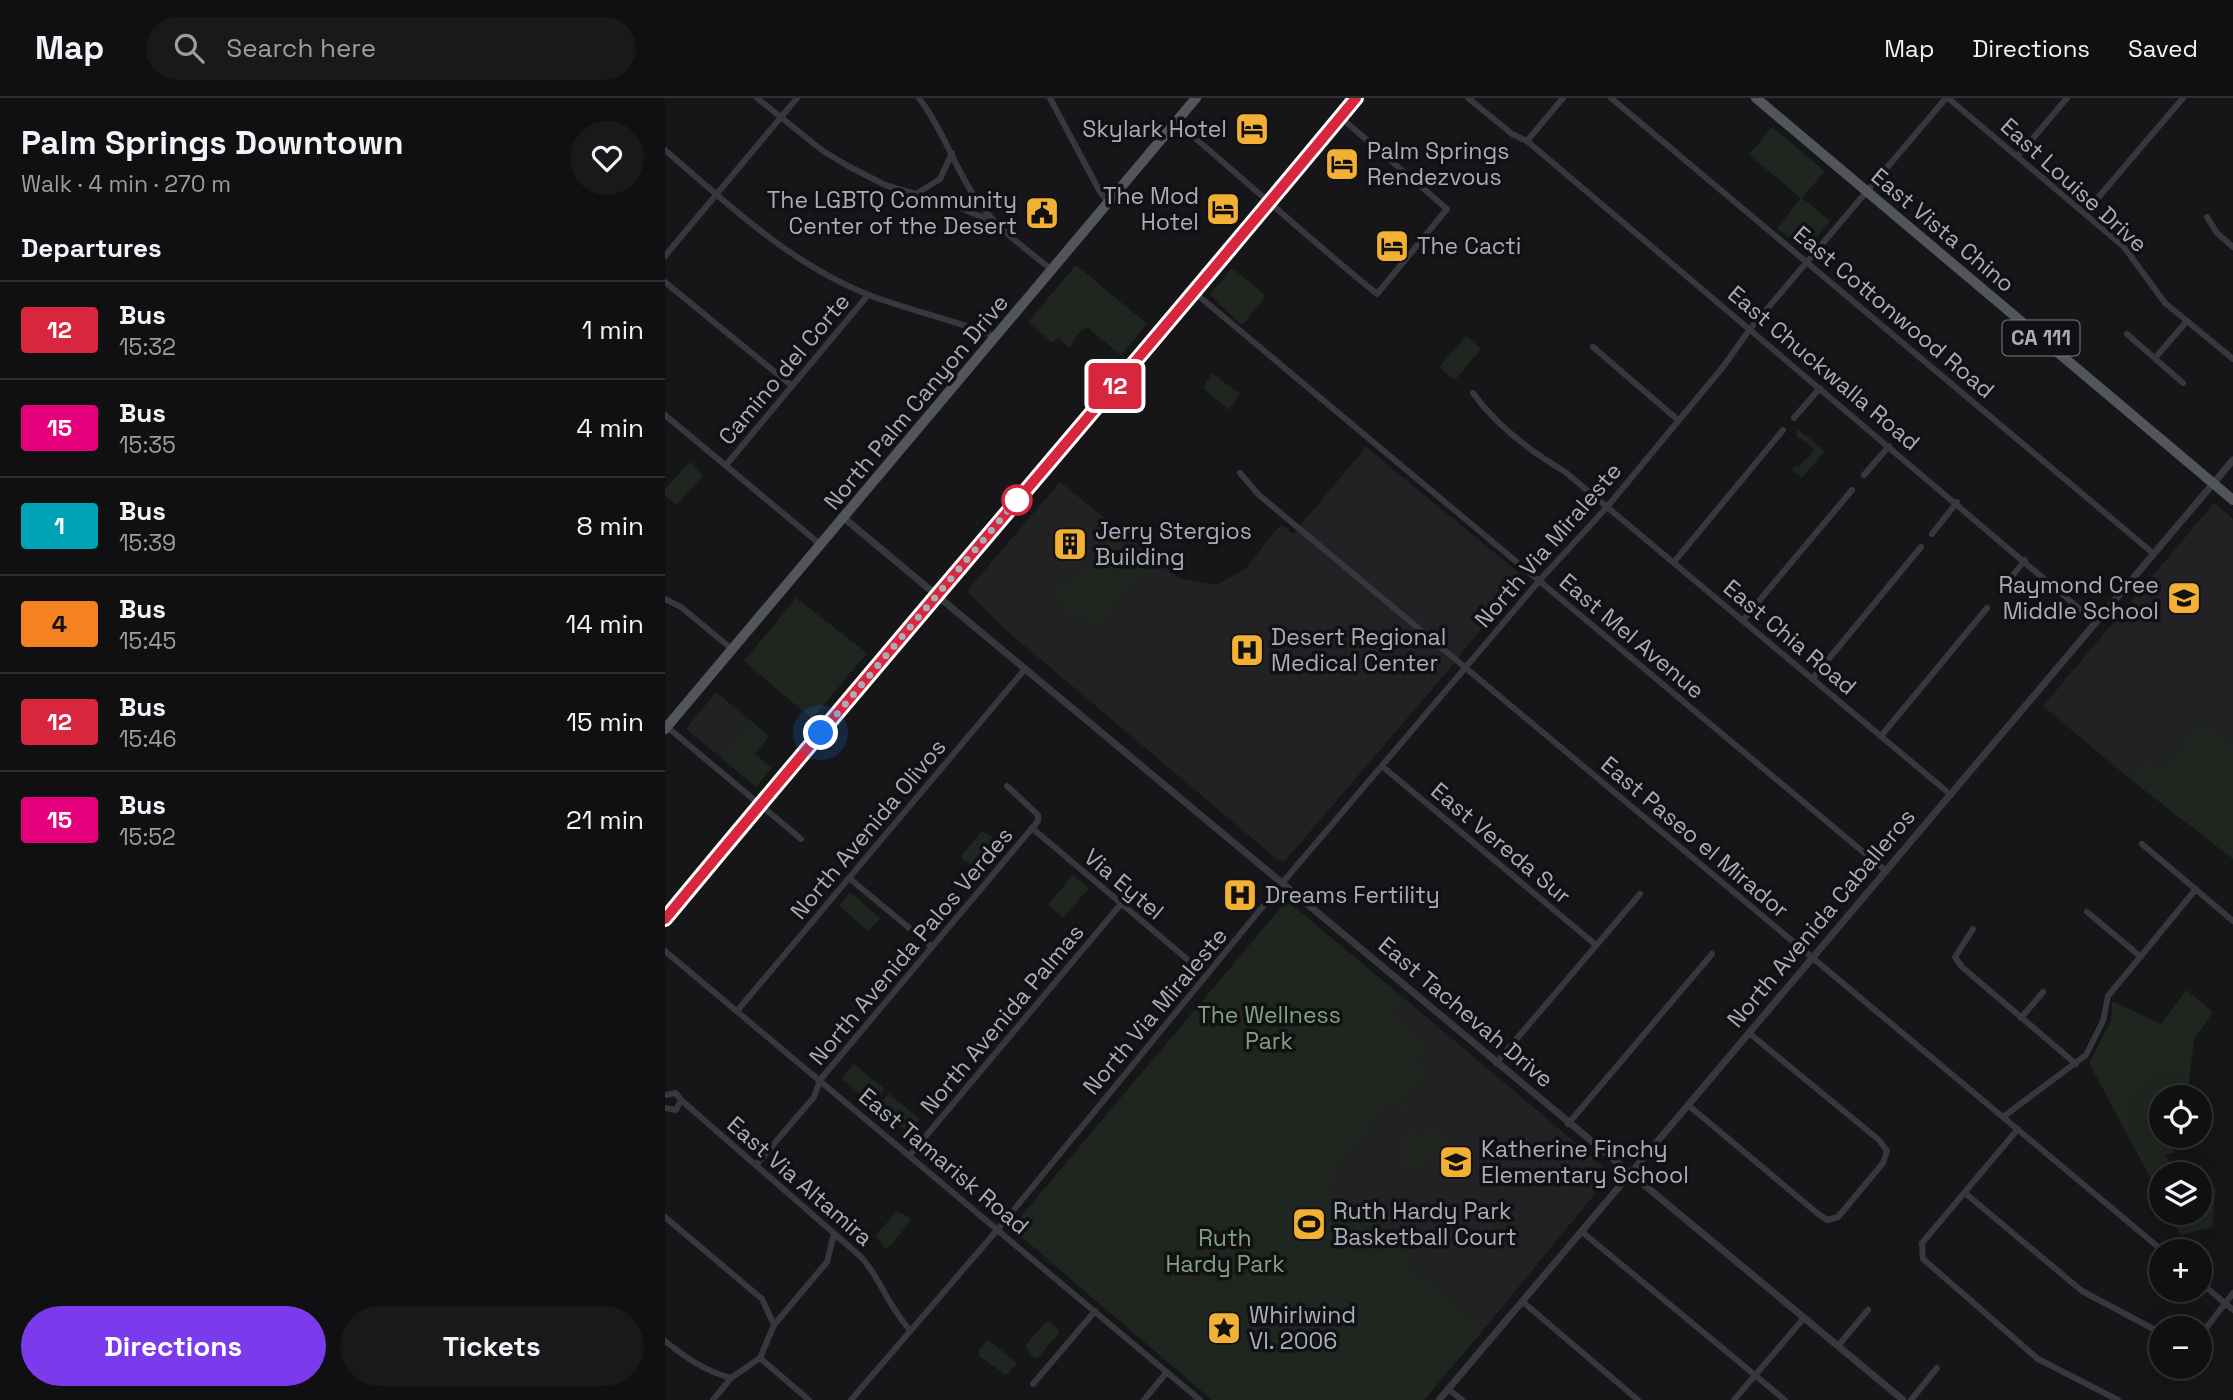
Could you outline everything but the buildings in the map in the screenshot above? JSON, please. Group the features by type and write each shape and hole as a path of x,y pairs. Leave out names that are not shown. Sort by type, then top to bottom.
{"main road":[{"name":"North Palm Canyon Drive","path":"666,727 1196,98"},
{"path":"665,919 936,594 1195,293 1356,98"},
{"name":"East Vista Chino","path":"1756,98 2233,500"}],"street":[{"path":"758,98 823,151 848,166 885,185 956,206 996,223"},
{"path":"665,256 797,98"},
{"path":"919,98 932,116 974,197 996,223 1052,270"},
{"path":"1050,98 1100,192 1109,203"},
{"name":"East Chuckwalla Road","path":"1468,98 1515,137 1527,141 1957,502 2096,623"},
{"path":"1527,141 1563,98"},
{"name":"East Cottonwood Road","path":"1611,98 2154,554"},
{"name":"North Via Miraleste","path":"851,1400 998,1228 1283,882 1539,581 1607,507 1750,329 1947,98"},
{"name":"East Louise Drive","path":"1947,98 2126,248 2150,286 2233,359"},
{"path":"2018,156 2067,98"},
{"path":"2085,213 2183,98"},
{"path":"1176,122 1270,201 1294,226 1377,294 1447,209 1340,117"},
{"path":"665,150 798,258 869,295 996,337"},
{"path":"914,194 928,189 940,179 952,153"},
{"path":"2207,217 2217,233 2233,247"},
{"path":"665,282 792,386"},
{"name":"East Mel Avenue","path":"1195,293 1886,872"},
{"name":"Camino del Corte","path":"726,465 869,295"},
{"path":"2155,358 2187,321"},
{"path":"2127,334 2183,383"},
{"path":"1593,347 1678,420"},
{"path":"1794,418 1820,388"},
{"name":"East Chia Road","path":"1473,393 1485,410 1536,453 1564,471 1951,795"},
{"path":"665,415 821,545"},
{"path":"1674,562 1783,430"},
{"path":"1864,475 1889,446"},
{"name":"North Avenida Caballeros","path":"1439,1400 2233,460"},
{"name":"East Paseo el Mirador","path":"1240,473 1259,495 2149,1239"},
{"path":"1743,620 1852,489"},
{"path":"1932,534 1957,502"},
{"name":"East Tachevah Drive","path":"843,518 1136,757 1568,1124 1903,1400"},
{"path":"1812,679 1921,547"},
{"path":"2000,590 2025,560"},
{"path":"665,599 681,607 733,650"},
{"path":"1881,736 1987,608"},
{"name":"North Avenida Olivos","path":"737,1011 1025,669"},
{"path":"666,727 801,839"},
{"name":"East Vereda Sur","path":"1383,767 1596,945"},
{"name":"North Avenida Palos Verdes","path":"757,1165 814,1097 820,1080 1038,821 1038,815 1006,786"},
{"name":"Via Eytel","path":"1032,828 1194,965"},
{"path":"2142,844 2233,921"},
{"path":"849,878 932,947"},
{"path":"2003,1116 2086,1055 2103,1021 2108,996 2196,889"},
{"path":"1496,1063 1640,894"},
{"name":"North Avenida Palmas","path":"910,1155 1121,904"},
{"path":"2087,912 2141,957"},
{"path":"1973,929 1955,957 1962,967 2076,1064"},
{"name":"East Tamarisk Road","path":"665,951 1200,1400"},
{"path":"1568,1124 1711,954"},
{"path":"2021,1018 2043,992"},
{"path":"1688,1105 1817,1213 1827,1220 1838,1217 1883,1163 1887,1151 1879,1140 1749,1033"},
{"name":"East Via Altamira","path":"666,1093 676,1093 873,1270 882,1293 910,1330"},
{"path":"665,1108 676,1110 681,1100"},
{"path":"2018,1129 1922,1243 1923,1259 2038,1359 2118,1400"},
{"path":"1965,1193 2082,1291 2149,1327"},
{"path":"665,1217 762,1299 774,1325"},
{"path":"1581,1231 1785,1400"},
{"path":"713,1400 731,1378 760,1358 774,1325 827,1262 834,1246 834,1234"},
{"path":"2212,1291 2231,1306"},
{"path":"2212,1324 2231,1306 2233,1293"},
{"path":"1523,1302 1638,1400"},
{"path":"1837,1346 1868,1310"},
{"path":"1033,1384 1095,1311"},
{"path":"1734,1400 1804,1318"},
{"path":"665,1341 688,1360 710,1372 731,1378"},
{"path":"760,1358 809,1400"},
{"path":"1911,1400 1937,1368"},
{"path":"1144,1400 1167,1372"},
{"path":"1448,1389 1462,1400"}],"shaded area":[{"name":"Desert Regional Medical Center","path":"1366,447 1518,572 1521,579 1450,668 1285,861 1278,860 1007,631 967,591 1060,482 1180,579 1217,585 1245,569 1281,524 1293,534"},
{"name":"Raymond Cree Middle School","path":"2214,503 2233,519 2233,746 2202,720 2161,768 2149,758 2130,779 2043,706"},
{"path":"716,692 750,720 720,757 686,729"},
{"name":"Katherine Finchy Elementary School","path":"1392,988 1609,1171 1608,1178 1485,1328 1410,1266 1407,1254 1330,1190 1336,1181 1274,1129"}],"green space":[{"path":"1772,127 1825,171 1802,198 1830,221 1807,248 1801,247 1777,228 1801,198 1749,155"},
{"path":"1076,265 1147,324 1121,355 1087,327 1077,335 1070,348 1058,337 1053,343 1028,322"},
{"path":"1232,268 1266,296 1242,325 1210,295"},
{"path":"1466,336 1481,349 1455,380 1439,367"},
{"path":"1212,373 1240,394 1229,410 1203,388"},
{"path":"1796,428 1825,451 1802,478 1792,470 1796,466 1799,467 1814,449 1800,438 1797,439"},
{"path":"690,462 703,476 677,505 665,496 665,489"},
{"path":"1103,535 1155,576 1132,577 1133,583 1106,615 1101,614 1102,620 1097,626 1084,617 1074,620 1063,608 1055,590 1091,565 1105,544 1101,538"},
{"path":"796,598 867,653 812,719 744,661"},
{"path":"750,720 769,736 755,754 772,768 756,787 720,757"},
{"path":"2202,720 2233,746 2233,859 2130,779 2149,758 2161,768"},
{"path":"982,831 997,840 997,844 977,868 962,859 962,855"},
{"path":"1073,875 1089,888 1063,918 1048,905"},
{"path":"850,892 880,918 869,931 839,906"},
{"name":"Ruth Hardy Park","path":"1284,904 1291,904 1392,988 1404,1001 1393,1016 1428,1045 1414,1061 1427,1073 1401,1103 1413,1114 1411,1117 1391,1101 1330,1175 1336,1181 1331,1190 1407,1254 1410,1266 1485,1328 1424,1400 1212,1400 1011,1228"},
{"path":"2186,990 2213,1012 2194,1040 2188,1085 2149,1085 2149,1148 2173,1148 2175,1153 2165,1155 2169,1162 2149,1162 2149,1176 2089,1063 2111,1021 2112,1001 2161,1024"},
{"path":"854,1064 885,1089 872,1104 841,1078"},
{"path":"889,1094 920,1119 908,1133 877,1107"},
{"path":"1414,1127 1424,1136 1429,1129 1444,1131 1446,1152 1424,1159 1424,1169 1404,1171 1400,1142"},
{"path":"2216,1189 2212,1227 2181,1235 2176,1225 2212,1225 2212,1190"},
{"path":"897,1211 910,1218 910,1222 889,1247 884,1248 876,1235"},
{"path":"1049,1322 1059,1330 1058,1334 1038,1358 1034,1358 1025,1346 1045,1323"},
{"path":"988,1340 1015,1361 1016,1365 1006,1375 979,1356 979,1350"}],"bus line":[{"name":"12","path":"665,919 936,594 1195,293 1356,98"}],"place":[{"name":"Skylark Hotel","path":"1252,129"},
{"name":"Palm Springs Rendezvous","path":"1342,164"},
{"name":"The Mod Hotel","path":"1223,209"},
{"name":"The LGBTQ Community Center of the Desert","path":"1042,213"},
{"name":"The Cacti","path":"1392,246"},
{"name":"Jerry Stergios Building","path":"1070,544"},
{"name":"Raymond Cree Middle School","path":"2184,598"},
{"name":"Desert Regional Medical Center","path":"1247,650"},
{"name":"Dreams Fertility","path":"1240,895"},
{"name":"Katherine Finchy Elementary School","path":"1456,1162"},
{"name":"Ruth Hardy Park Basketball Court","path":"1309,1224"},
{"name":"Whirlwind VI. 2006","path":"1224,1328"}],"route":[{"path":"821,733 1017,500"}],"park label":[{"name":"The Wellness Park","path":"1269,1028"}]}
